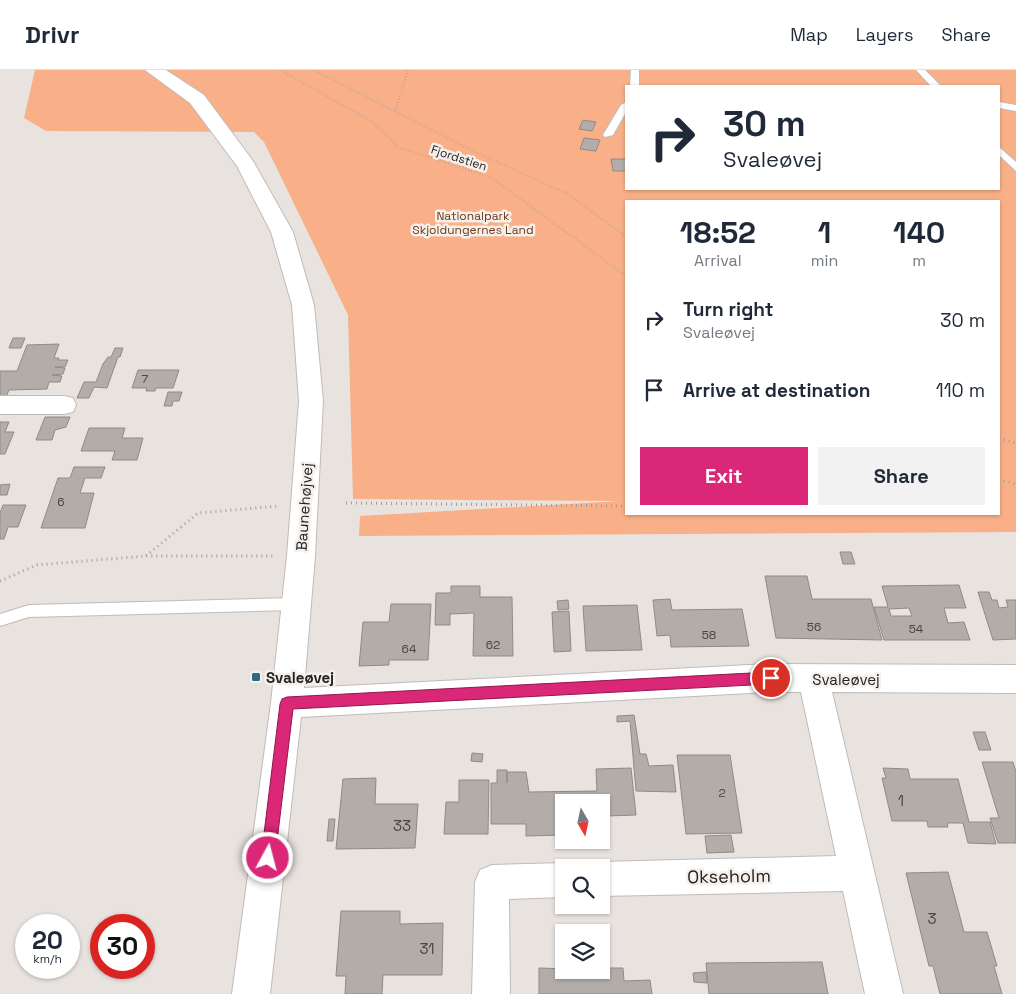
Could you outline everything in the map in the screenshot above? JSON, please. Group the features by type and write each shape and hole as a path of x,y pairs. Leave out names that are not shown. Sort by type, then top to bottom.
{"street":[{"name":"Baunehøjvej","path":"154,70 198,99 246,165 282,232 303,305 311,401 301,556 287,704 251,994"},
{"path":"0,405 64,405"},
{"name":"Svaleøvej","path":"287,704 771,678 1016,679"},
{"path":"814,678 884,994"},
{"name":"Okseholm","path":"610,879 857,873"},
{"path":"491,994 492,882 555,880"}],"lane":[{"path":"635,85 636,70"},
{"path":"920,70 935,85"},
{"path":"1000,105 1016,108"},
{"path":"608,135 625,107"},
{"path":"1000,151 1016,168"},
{"path":"0,620 29,611 296,604"}],"path":[{"name":"Fjordstien","path":"280,70 373,122 398,147 492,178 625,275"},
{"path":"314,70 477,153 568,194 625,236"},
{"path":"395,111 408,70"},
{"path":"1000,438 1016,443"},
{"path":"1000,480 1016,484"},
{"path":"346,503 625,506"},
{"path":"145,556 198,512 281,506"},
{"path":"0,581 37,565 145,556 301,556"}],"green space":[{"name":"Nationalpark Skjoldungernes Land","path":"35,70 1016,70 1016,532 359,536 360,516 620,501 353,499 348,315 264,142 254,132 46,131 24,118"}],"building":[{"path":"583,120 596,122 592,131 579,129"},
{"path":"584,138 600,140 596,151 580,149"},
{"path":"611,159 625,159 625,171 613,171"},
{"path":"13,338 25,338 21,348 9,348"},
{"path":"59,344 54,358 68,360 65,367 55,367 65,368 63,374 52,375 62,376 60,382 49,382 47,389 9,390 6,397 0,397 0,371 17,371 27,345"},
{"path":"115,348 123,348 107,388 94,387 89,398 77,398 84,382 96,382 103,364 108,357 111,357"},
{"path":"138,370 179,370 173,388 156,388 155,391 146,391 147,388 132,388"},
{"path":"168,392 182,392 179,401 173,401 172,406 164,406"},
{"path":"45,417 70,417 66,427 55,430 52,440 36,440"},
{"path":"0,422 9,422 5,432 14,432 5,454 0,454"},
{"path":"89,428 125,428 122,438 143,438 137,460 112,460 115,451 81,451"},
{"path":"74,467 105,467 101,478 85,478 80,493 94,493 85,528 41,528 58,478 70,478"},
{"path":"10,484 7,495 0,495 0,485"},
{"path":"3,505 26,505 18,527 8,527 4,539 0,539 0,513"},
{"path":"840,552 851,552 855,564 843,564"},
{"path":"765,576 807,576 812,599 871,599 882,640 776,638"},
{"path":"959,585 966,608 944,608 948,623 964,622 970,640 884,640 874,607 888,607 882,586","holes":["909,608 912,616 891,616 889,609"]},
{"path":"451,586 480,586 480,597 512,597 513,656 473,656 474,613 450,614 450,625 435,625 436,593 451,593"},
{"path":"978,592 989,592 992,600 997,600 999,608 1008,607 1006,600 1016,600 1016,639 993,640"},
{"path":"670,599 672,610 742,609 749,646 671,647 670,635 657,636 653,600"},
{"path":"568,600 569,609 558,610 557,601"},
{"path":"391,604 431,604 428,660 389,660 389,665 359,666 363,622 389,622"},
{"path":"637,605 642,650 586,651 583,606"},
{"path":"569,611 571,651 554,652 552,612"},
{"path":"634,715 640,754 646,754 649,766 673,765 676,792 636,791 630,721 617,722 617,716"},
{"path":"973,732 985,732 991,750 979,750"},
{"path":"472,753 483,754 482,762 471,761"},
{"path":"677,755 730,755 742,833 686,834"},
{"path":"982,762 1013,762 1016,772 1016,843 998,843 990,818 999,818"},
{"path":"631,768 636,815 610,816 610,794 555,794 555,835 526,836 526,824 491,824 491,783 497,783 497,770 507,770 507,772 526,772 529,792 597,791 596,769"},
{"path":"883,768 908,769 910,779 958,779 969,822 990,822 996,844 968,843 963,823 947,823 948,827 928,827 927,821 892,821 882,778 886,778"},
{"path":"376,778 375,804 418,804 415,848 336,849 343,779"},
{"path":"459,780 489,780 488,834 444,834 446,802 459,802"},
{"path":"329,819 335,819 333,841 327,841"},
{"path":"731,835 734,852 707,853 705,836"},
{"path":"948,872 964,932 987,932 997,966 994,966 1002,994 940,994 933,966 929,966 906,873"},
{"path":"341,911 400,911 400,924 443,923 442,975 383,975 382,994 345,994 346,976 336,976"},
{"path":"822,962 828,994 709,994 706,963"},
{"path":"539,968 555,969 555,979 610,979 610,968 623,968 624,981 650,980 652,994 539,994"},
{"path":"706,972 707,983 694,982 693,973"}],"place":[{"name":"Svaleøvej","path":"256,677"}],"route":[{"path":"268,858 287,704 771,678"}]}
